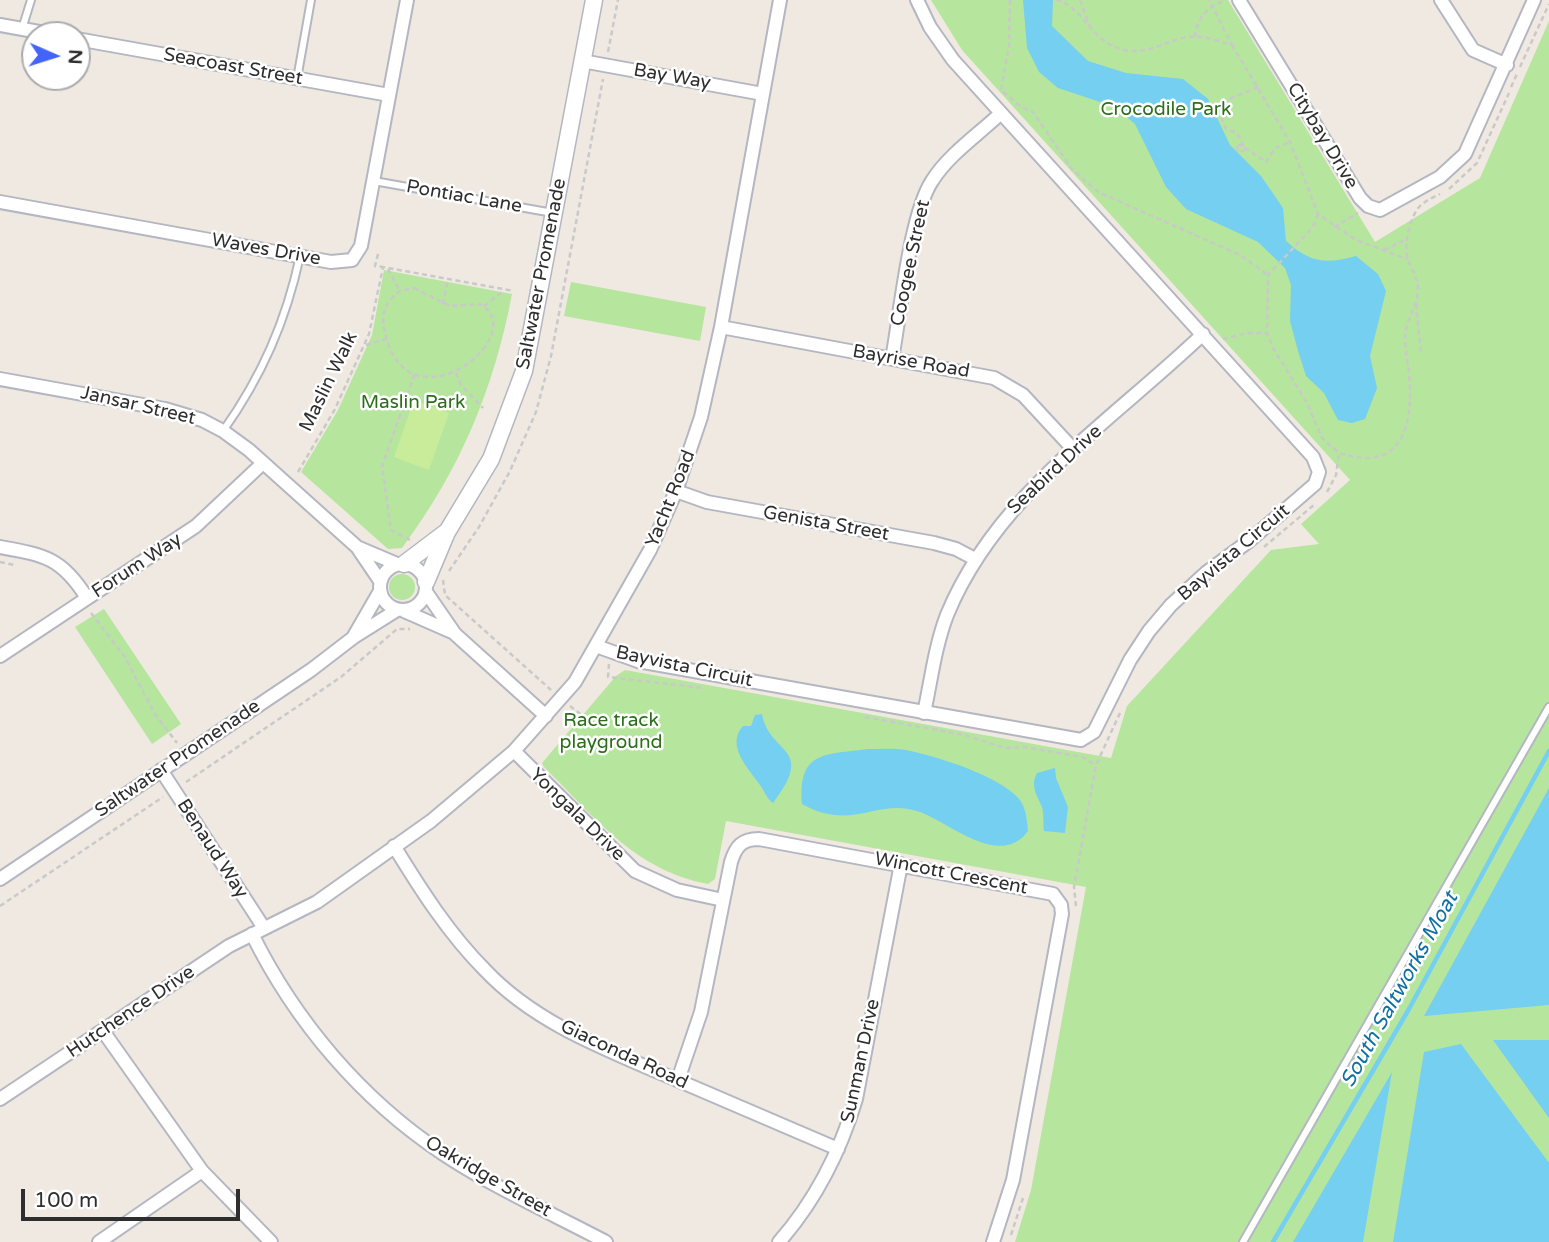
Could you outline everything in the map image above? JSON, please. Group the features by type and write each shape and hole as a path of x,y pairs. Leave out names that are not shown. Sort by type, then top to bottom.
{"street":[{"name":"Waves Drive","path":"0,202 341,263 355,257 361,246 407,0"},
{"name":"Saltwater Promenade","path":"426,587 447,532 481,477 514,402 530,346 594,0"},
{"name":"Yacht Road","path":"264,928 317,902 345,879 454,803 513,751 562,698 584,669 644,561 676,491 701,417 721,327 780,0"},
{"name":"Bayvista Circuit","path":"596,646 638,661 1070,740 1089,737 1130,660 1171,605 1206,572 1249,541 1315,484 1319,472 1313,457 1000,113 941,44 917,0"},
{"name":"Citybay Drive","path":"1239,0 1360,198 1376,210 1390,207 1458,163 1469,147 1534,0"},
{"path":"1441,0 1473,50 1507,65"},
{"path":"0,25 21,29"},
{"name":"Seacoast Street","path":"91,42 389,96"},
{"name":"Bay Way","path":"582,61 763,94"},
{"name":"Coogee Street","path":"892,359 918,215 926,190 943,168 1000,113"},
{"name":"Bayrise Road","path":"721,327 974,373 1009,386 1038,409 1074,450"},
{"name":"Seabird Drive","path":"924,713 946,618 975,559 1021,500 1202,334"},
{"name":"Jansar Street","path":"0,379 187,414 223,431 357,547 380,586"},
{"name":"Forum Way","path":"0,656 196,526 263,463"},
{"name":"Genista Street","path":"676,491 707,502 934,543 956,549 975,559"},
{"name":"Saltwater Promenade","path":"400,564 447,532"},
{"path":"0,547 52,560 71,573 85,600"},
{"name":"Jansar Street","path":"357,547 400,564"},
{"path":"456,634 385,603 380,586 390,568 400,564 418,569 438,610 456,634 546,716"},
{"name":"Saltwater Promenade","path":"354,637 380,586"},
{"path":"401,611 419,605 426,587"},
{"name":"Saltwater Promenade","path":"0,879 311,670 354,637 401,611"},
{"name":"Yongala Drive","path":"513,751 635,871 677,890 723,900"},
{"name":"Benaud Way","path":"161,770 264,928"},
{"name":"Wincott Crescent","path":"678,1080 701,1012 734,850 750,839 901,864 1053,894 1061,905 1013,1180 993,1242"},
{"name":"Giaconda Road","path":"394,846 445,923 486,971 511,993 564,1028 838,1149"},
{"name":"Sunman Drive","path":"779,1242 812,1199 838,1149 856,1099 901,864"},
{"name":"Hutchence Drive","path":"0,1099 264,928"},
{"name":"Oakridge Street","path":"252,934 270,968 315,1034 342,1067 404,1126 468,1169 606,1242"},
{"path":"103,1031 202,1171 271,1242"},
{"path":"99,1242 202,1171"}],"lane":[{"path":"24,21 31,0"},
{"path":"297,79 311,0"},
{"name":"Pontiac Lane","path":"373,181 555,213"},
{"path":"223,431 263,369 280,331 300,256"},
{"path":"1243,1242 1549,707"}],"path":[{"path":"584,717 445,595 443,579 482,521 510,471 536,412 551,356 618,0"},
{"path":"1010,0 1009,46 1001,90 1020,106 1033,112 1072,169 1098,192 1240,255 1268,275"},
{"path":"1056,0 1063,2 1092,32 1112,46 1138,51 1195,37 1232,45"},
{"path":"1080,0 1092,32"},
{"path":"1209,0 1232,45 1290,142 1318,214 1356,240 1408,259"},
{"path":"1195,37 1199,18 1225,0"},
{"path":"1421,353 1416,273 1408,259 1406,239 1421,205 1458,182 1477,163 1549,4"},
{"path":"1258,87 1216,104 1226,129 1237,133 1241,145 1266,162 1275,148 1290,142"},
{"path":"1318,214 1302,239 1268,275 1268,333 1280,364 1307,403 1322,438 1339,453 1377,457 1392,453 1403,436 1409,411 1409,374 1404,339 1408,318 1416,304"},
{"path":"1384,250 1406,239"},
{"path":"377,254 376,266 514,291"},
{"path":"386,267 400,291"},
{"name":"Maslin Walk","path":"298,472 335,409 365,345 386,267"},
{"path":"443,304 448,279"},
{"path":"484,306 494,324 489,341 468,365 456,373 442,376 415,373 395,357 386,339 383,314 389,301 400,291 414,288 443,304 484,306 505,290"},
{"path":"1215,349 1227,337 1247,332 1268,333"},
{"path":"365,345 386,339"},
{"path":"410,540 391,530 382,466 415,373"},
{"path":"456,373 461,385 483,408"},
{"path":"1326,493 1336,475 1339,453"},
{"path":"1261,549 1318,501"},
{"path":"0,562 22,566"},
{"path":"438,610 451,599"},
{"path":"85,600 124,656 155,714 198,775"},
{"path":"0,906 333,684 397,629 414,629 426,619"},
{"path":"612,653 608,677 713,689"},
{"path":"1074,914 1074,887 1096,765 1120,713"},
{"path":"858,715 965,735 995,746 1025,747 1082,757 1096,765"},
{"path":"1008,1242 1025,1191"}],"green space":[{"path":"931,0 1228,0 1375,242 1480,178 1549,21 1549,1242 1015,1242 1031,1190 1086,887 726,821 715,879 708,884 658,867 637,854 599,822 542,763 616,676 625,670 1111,758 1127,706 1271,550 1319,544 1301,524 1350,480 962,50"},
{"name":"Maslin Park","path":"384,270 512,294 485,396 458,458 423,519 402,548 388,549 301,472 338,410 372,335"},
{"path":"571,282 706,307 700,341 564,316"},
{"path":"414,400 449,413 429,470 394,457"},
{"path":"402,574 411,578 415,587 411,596 402,600 393,596 389,587 393,578"},
{"path":"104,609 181,724 152,744 75,627"}],"water":[{"path":"1023,0 1053,0 1052,26 1088,61 1126,73 1183,79 1208,99 1230,145 1261,176 1283,208 1286,241 1302,253 1318,260 1356,256 1378,274 1386,291 1370,356 1377,388 1365,419 1352,423 1338,420 1324,393 1306,376 1290,321 1291,285 1285,268 1258,242 1186,209 1166,187 1135,124 1115,107 1058,88 1039,72 1027,48"},
{"path":"762,714 766,727 787,752 791,761 791,771 773,803 745,765 737,741 743,726 751,726 755,715"},
{"path":"868,749 906,750 950,762 983,775 1011,791 1020,800 1028,831 1016,842 1003,846 974,839 917,811 889,808 835,815 802,804 805,773 817,758"},
{"path":"1055,768 1056,778 1068,807 1065,833 1044,831 1043,810 1034,786 1037,773"},
{"path":"1549,788 1549,1005 1424,1016"},
{"path":"1493,1040 1549,1040 1549,1118"},
{"path":"1461,1044 1549,1163 1549,1242 1393,1242 1424,1052"},
{"path":"1392,1072 1363,1242 1293,1242"}],"waterway":[{"name":"South Saltworks Moat","path":"1273,1242 1409,1009 1549,751"}],"park label":[{"name":"Crocodile Park","path":"1166,110"},
{"name":"Race track playground","path":"611,732"}]}
